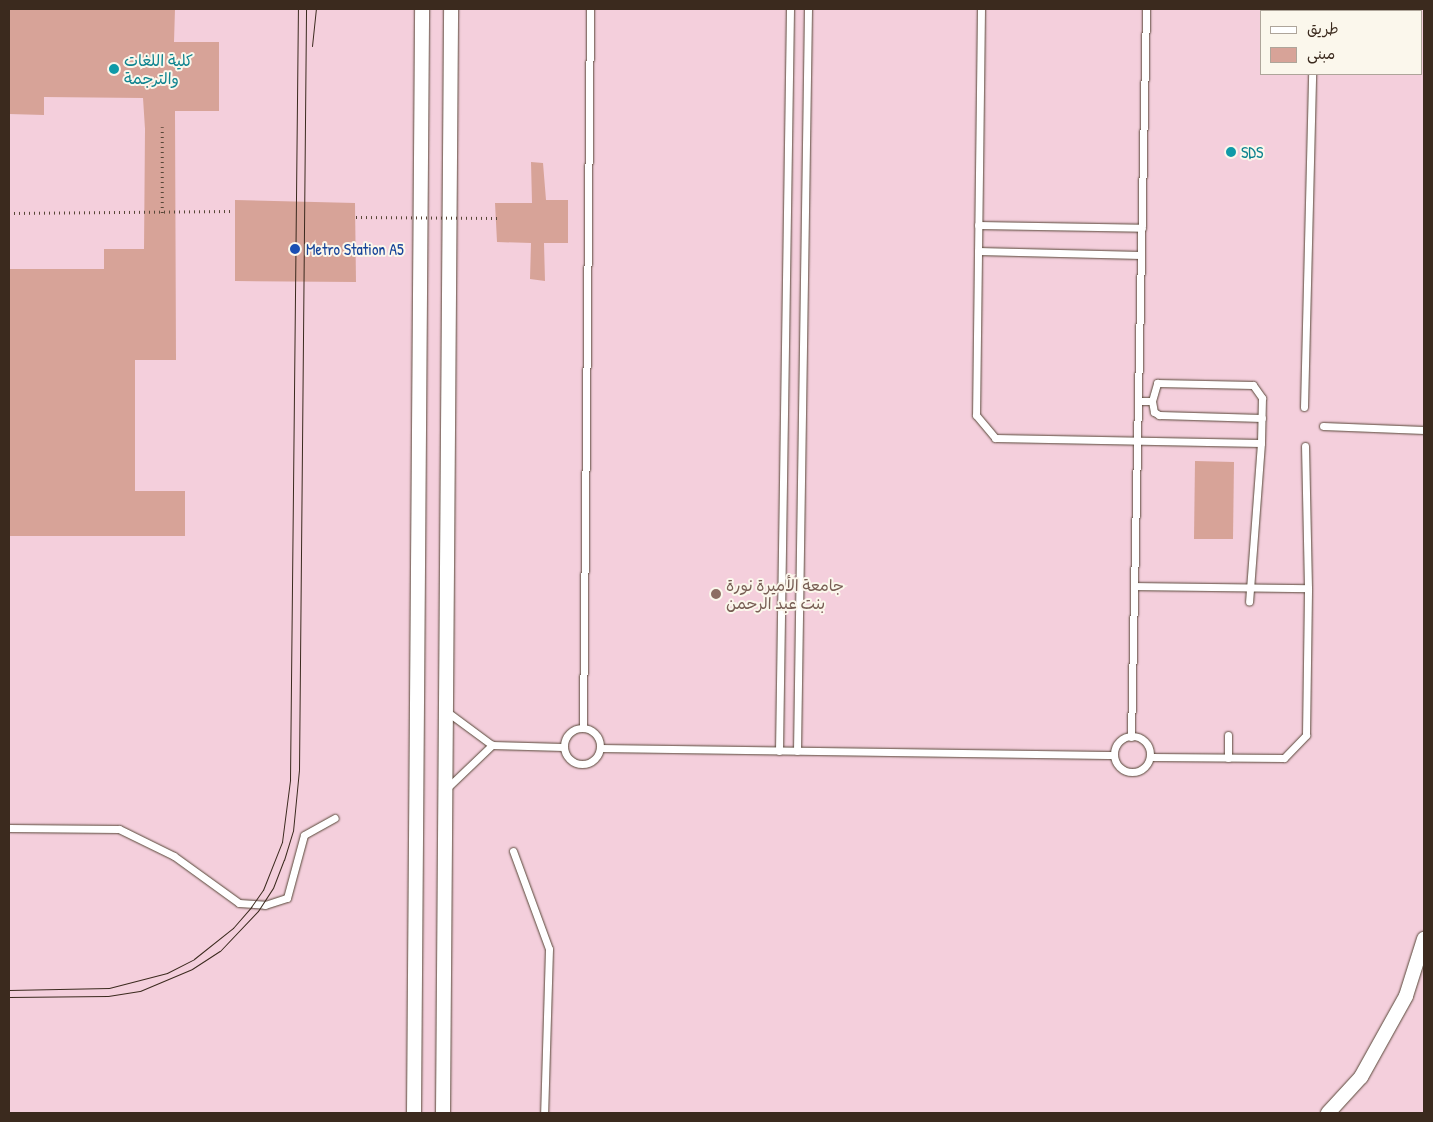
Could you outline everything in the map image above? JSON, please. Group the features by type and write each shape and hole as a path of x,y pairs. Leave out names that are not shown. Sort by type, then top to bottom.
{"street":[{"path":"414,1113 422,9"},
{"path":"443,1113 451,9"},
{"path":"1328,1113 1361,1077 1406,996 1424,939"}],"lane":[{"path":"583,728 590,9"},
{"path":"778,751 790,9"},
{"path":"797,751 808,9"},
{"path":"981,9 976,415 995,438 1261,443"},
{"path":"1131,736 1146,9"},
{"path":"1304,407 1312,75"},
{"path":"978,226 1142,228"},
{"path":"978,251 1141,255"},
{"path":"1250,602 1261,443 1262,418 1259,391 1243,383 1157,383 1152,401 1154,412 1159,415 1262,418"},
{"path":"1138,401 1152,401"},
{"path":"1323,426 1424,430"},
{"path":"1151,757 1284,758 1306,735 1308,588 1305,446"},
{"path":"1134,586 1308,588"},
{"path":"446,711 492,745 563,746"},
{"path":"583,728 597,737 600,748 594,759 578,764 568,758 563,746 567,735 583,728"},
{"path":"1228,735 1228,758"},
{"path":"1112,755 1118,744 1131,736"},
{"path":"1112,755 1123,770 1135,772 1146,768 1151,757 1145,741 1131,736"},
{"path":"445,790 492,745"},
{"path":"600,748 1112,755"},
{"path":"9,828 119,829 174,856 239,903 265,905 287,898 304,835 335,818"},
{"path":"513,851 549,950 544,1113"}],"path":[{"path":"162,127 162,213"},
{"path":"9,213 234,211"},
{"path":"356,217 497,218"}],"shaded area":[{"name":"جامعة الأميرة نورة بنت عبد الرحمن","path":"9,9 1424,9 1424,1113 9,1113"}],"building":[{"path":"9,9 175,9 174,42 219,42 219,111 175,111 176,360 135,360 135,491 185,491 185,536 9,536 9,269 104,269 104,249 144,249 145,129 143,98 44,97 44,115 9,114"},
{"path":"531,162 543,163 546,200 568,200 568,243 544,243 545,281 530,279 531,243 497,242 495,203 532,203"},
{"name":"Metro Station A5","path":"235,200 355,203 356,282 235,281"},
{"path":"1195,461 1234,462 1233,539 1194,539"}],"tram line":[{"path":"9,990 109,988 167,973 194,959 233,928 251,907 263,890 282,842 290,780 298,9"},
{"path":"9,997 108,996 140,991 192,969 220,951 258,911 273,888 293,831 299,770 306,9"},
{"path":"312,46 316,9"}],"place":[{"name":"كلية اللغات والترجمة","path":"114,69"},
{"name":"SDS","path":"1231,152"},
{"name":"Metro Station A5","path":"295,249"},
{"name":"جامعة الأميرة نورة بنت عبد الرحمن","path":"716,594"}]}
